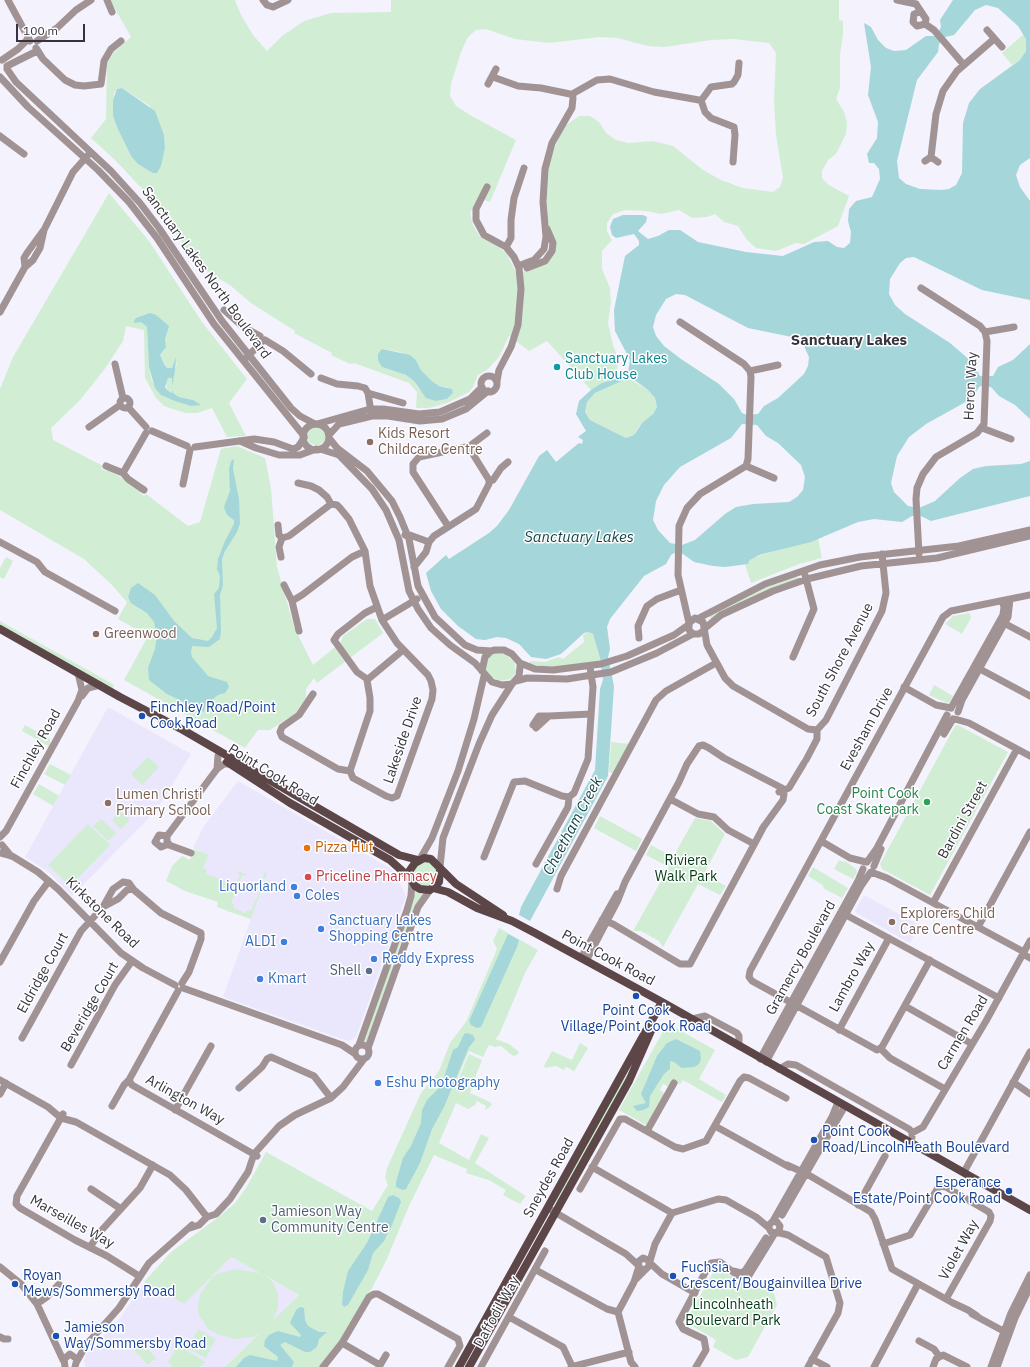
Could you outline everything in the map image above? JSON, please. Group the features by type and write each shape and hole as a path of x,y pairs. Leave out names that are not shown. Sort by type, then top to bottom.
{"main road":[{"name":"Point Cook Road","path":"0,629 189,736 344,834 390,860 411,880"},
{"name":"Point Cook Road","path":"189,736 218,756 261,781 296,796 399,855 419,860"},
{"path":"296,796 309,807 343,826 344,834"},
{"path":"419,860 431,860 440,868 439,882 431,889 420,889 411,880 410,870 419,860"},
{"name":"Point Cook Road","path":"440,868 456,884 512,921 664,1003 1030,1210"},
{"name":"Point Cook Road","path":"431,889 448,892 477,908 512,921"},
{"name":"Sneydes Road","path":"469,1367 550,1212 664,1003"},
{"name":"Sneydes Road","path":"459,1367 550,1212"}],"street":[{"path":"8,0 33,44 59,75 70,83 84,86 101,84 104,61 111,49 121,41"},
{"path":"0,60 18,49 33,44 57,28 76,10 91,0"},
{"path":"107,0 112,12"},
{"path":"263,0 267,5 273,7 288,0"},
{"path":"897,0 917,2 915,25 920,26 925,24"},
{"path":"917,13 926,19 925,24"},
{"path":"925,24 934,30 964,65"},
{"path":"987,30 1002,47"},
{"path":"938,162 928,159 939,102 950,80 964,65 994,39"},
{"path":"0,76 5,73 12,62 25,58 33,44"},
{"path":"18,49 25,52 25,58"},
{"name":"Sanctuary Lakes North Boulevard","path":"0,60 16,82 40,107 121,181 149,214 213,309 249,355 292,408 300,416 316,424"},
{"path":"701,100 711,87 732,84 738,75 739,63"},
{"path":"488,84 496,69"},
{"name":"Sanctuary Lakes North Boulevard","path":"0,76 28,107 108,180 140,216 160,242 208,316 304,437"},
{"path":"493,77 518,86 541,88 572,95 597,80 603,79 621,82 654,92 701,100"},
{"path":"519,269 534,260 544,249 547,229 543,202 545,169 552,144 572,108 572,95"},
{"path":"701,100 705,112 711,118 734,127 735,135 733,162"},
{"path":"0,136 24,154"},
{"path":"0,312 25,267 24,258 38,242 73,172 90,152"},
{"path":"506,247 511,238 511,220 514,198 524,168"},
{"path":"485,389 483,379 502,362 511,347 518,325 521,290 519,269 514,257 506,247 484,235 476,220 476,209 487,187"},
{"path":"519,269 545,262 552,251 554,243 547,229"},
{"path":"544,249 552,251"},
{"name":"Heron Way","path":"920,561 916,516 917,488 928,466 940,455 982,428 985,419 986,386 985,332 980,326 921,288"},
{"path":"224,310 259,340 283,351 311,374"},
{"path":"680,322 744,364 750,371 750,424 748,459 746,466 700,494 690,504 681,522 678,545 681,590 686,608 689,630 694,634"},
{"path":"985,332 1014,327"},
{"path":"243,360 249,355 259,340"},
{"path":"115,364 124,403 148,430 191,448 254,439 274,442 294,449 298,447 304,437 306,429 316,424 371,412 416,421 457,406 485,389 496,388 502,362"},
{"path":"750,371 778,365"},
{"path":"488,376 497,381"},
{"path":"321,378 338,384 361,386 368,393 403,403"},
{"path":"368,393 371,412"},
{"path":"89,427 124,403"},
{"path":"240,441 272,453 296,456 305,454 326,445 329,437 339,424 371,412"},
{"path":"316,424 325,427 335,447 361,465 379,483 396,508 407,534 415,576 422,596 435,617 461,642 474,650 500,650 508,652 520,663 532,668 548,670 590,667 610,662 674,635 692,619 699,618 746,592 803,570 847,559 974,543 1030,530"},
{"path":"982,428 1012,439"},
{"path":"123,473 148,430"},
{"path":"448,526 413,472 413,464 419,457 462,447 467,448 487,433"},
{"path":"304,437 310,447 339,455 372,489 386,510 398,538 406,578 414,601 422,616 437,634 498,685 527,678 567,679 611,672 657,653 694,634 700,634 721,615 773,591 807,579 845,569 884,563 920,561 1030,536"},
{"path":"272,453 274,442"},
{"path":"183,484 191,448"},
{"path":"414,567 426,552 428,542 448,526 476,509 488,487 489,481 467,448"},
{"path":"489,481 493,480 501,468 508,462"},
{"path":"106,466 123,473 128,479 144,490"},
{"path":"746,466 774,478"},
{"name":"Lakeside Drive","path":"298,483 311,486 318,490 327,497 331,504 337,505 349,519 364,551 370,586 382,620 402,650 428,675 431,681 433,693 397,796 388,797 353,778 350,771 338,769 277,733 282,727 299,716 306,708 313,694"},
{"path":"282,538 289,536 331,504"},
{"path":"278,525 279,534 282,538"},
{"path":"398,538 407,534 428,542"},
{"path":"280,557 279,547 282,538"},
{"path":"0,542 37,562 45,572 115,611"},
{"path":"292,601 302,596 352,557 364,551"},
{"name":"South Shore Avenue","path":"781,792 789,788 805,762 817,739 817,730 826,720 882,611 886,593 882,554"},
{"path":"793,657 814,609 807,579 803,570"},
{"path":"406,578 415,576"},
{"path":"284,584 292,601 299,631"},
{"path":"639,638 638,626 647,606 658,599 681,590"},
{"name":"Evesham Drive","path":"794,1004 752,981 749,977 750,970 904,687 946,614 952,611 1030,595"},
{"path":"382,620 422,596"},
{"name":"Gramercy Boulevard","path":"794,1004 858,881 864,865 880,841 960,704 1002,622 1010,613 1010,599"},
{"name":"Gramercy Boulevard","path":"1002,601 1004,610 1002,622"},
{"path":"367,679 357,672 334,640 338,634 365,613 377,606"},
{"path":"686,608 703,622 704,630"},
{"path":"1002,622 1030,637"},
{"name":"South Shore Avenue","path":"704,630 707,645 716,663 733,686 808,729 817,730"},
{"name":"South Shore Avenue","path":"694,634 707,645"},
{"path":"350,771 370,711 370,698 366,684 367,679 402,650"},
{"path":"419,860 432,838 458,771 474,718 483,673 483,661 491,651"},
{"path":"440,868 443,838 476,751 492,715 520,671 520,663"},
{"path":"558,889 562,876 656,700 666,691 716,663"},
{"path":"535,864 568,807 569,797 574,793 588,759 592,676 590,667"},
{"path":"978,668 1030,696"},
{"name":"Finchley Road","path":"78,673 82,690 78,701"},
{"name":"Finchley Road","path":"1,848 6,831 78,701 88,688 100,685"},
{"path":"904,687 1030,756"},
{"path":"534,727 549,716 591,714"},
{"name":"Gramercy Boulevard","path":"763,1060 872,869 880,850 953,714"},
{"name":"Bardini Street","path":"933,903 1017,749"},
{"path":"583,959 679,782 700,752 706,750 724,758 760,777 781,792 709,927 688,959 681,960 663,953 604,921"},
{"path":"217,769 218,756"},
{"path":"167,836 217,769 224,764 231,764"},
{"path":"484,858 514,782 524,781 562,796 569,797"},
{"path":"670,799 698,814 714,817 726,829 754,844"},
{"name":"Finchley Road","path":"0,837 6,831"},
{"path":"978,927 1030,832"},
{"path":"167,836 159,835 155,842 160,848 169,844 191,853"},
{"path":"167,836 169,844"},
{"path":"820,841 864,865 866,873 872,869 978,927 1030,958"},
{"name":"Kirkstone Road","path":"1,848 50,881 110,943 132,961 161,978 180,987 342,1045 355,1055"},
{"path":"354,1072 355,1055 358,1045 390,960 410,900 411,880"},
{"path":"0,962 34,901 50,881"},
{"name":"Eldridge Court","path":"22,1038 81,931 103,907 110,893 119,884 129,888"},
{"name":"Arlington Way","path":"129,888 161,913 201,933 201,939 189,972 129,1080 132,1085 256,1155"},
{"path":"77,1364 86,1345 115,1313 139,1276 164,1248 190,1228 199,1224 206,1216 216,1214 234,1194 248,1172 254,1166 256,1155 267,1139 279,1126 289,1118 331,1098 343,1087 369,1054 368,1048 418,907 431,889"},
{"path":"846,915 999,998"},
{"name":"Lambro Way","path":"839,1030 889,938"},
{"name":"Carmen Road","path":"912,1133 923,1127 999,998 1030,941"},
{"path":"390,960 398,962"},
{"path":"881,1049 930,960"},
{"name":"Beveridge Court","path":"71,1065 115,985 132,961"},
{"path":"794,1004 875,1050 881,1049"},
{"path":"905,1006 972,1044"},
{"name":"Kirkstone Road","path":"342,1045 358,1045"},
{"path":"358,1045 364,1045 368,1048"},
{"path":"175,1110 211,1046"},
{"path":"881,1049 890,1058 945,1089"},
{"path":"966,1173 1030,1052"},
{"path":"355,1055 364,1059"},
{"path":"240,1089 262,1067 267,1059 271,1057 314,1076 331,1098"},
{"path":"779,1069 788,1064 796,1065 909,1129 912,1133 912,1142"},
{"path":"580,1189 620,1119 625,1119 682,1149 705,1142 740,1081 744,1077 749,1078 786,1098"},
{"path":"112,1106 124,1085 129,1080"},
{"path":"0,1094 3,1082 170,1175 180,1184 206,1216"},
{"path":"647,1131 667,1090 674,1083"},
{"path":"1012,1084 1030,1093"},
{"path":"696,1367 706,1350 704,1339 683,1329 679,1322 680,1318 696,1293 711,1264 720,1262 733,1271 747,1273 766,1239 783,1213 832,1117 842,1104"},
{"name":"Marseilles Way","path":"62,1116 17,1196 16,1204 20,1208 139,1276"},
{"path":"715,1126 821,1184 874,1216 891,1268 953,1304 968,1310 1006,1332"},
{"path":"858,1205 885,1156"},
{"path":"90,1248 100,1232 140,1188 153,1166"},
{"path":"592,1167 672,1213"},
{"name":"Violet Way","path":"883,1244 910,1235 939,1186 946,1187 989,1212 991,1216 990,1220 946,1299"},
{"path":"91,1189 121,1209"},
{"path":"635,1367 631,1362 618,1312 672,1213 718,1199 723,1199 788,1234 826,1257 840,1303 838,1313 808,1367"},
{"path":"550,1212 696,1293"},
{"name":"Daffodil Way","path":"483,1366 545,1252"},
{"path":"0,1266 21,1284 37,1304 58,1348 63,1364"},
{"name":"Daffodil Way","path":"536,1270 607,1309 618,1312"},
{"path":"991,1367 1030,1275"},
{"path":"37,1304 48,1296 59,1284"},
{"path":"872,1367 918,1284"},
{"path":"1020,1301 1030,1287"},
{"path":"323,1367 342,1343 369,1297 374,1294 378,1294 458,1339 460,1346 448,1367"},
{"path":"1020,1301 1030,1306"},
{"path":"509,1317 563,1347 571,1367 629,1352"},
{"path":"997,1367 1006,1332"},
{"path":"919,1340 934,1350 939,1356"},
{"path":"342,1343 380,1366 386,1355"},
{"path":"63,1364 70,1354 86,1345"},
{"path":"58,1348 75,1356 77,1364"},
{"path":"932,1367 939,1356"},
{"path":"939,1356 945,1356 967,1367"},
{"path":"812,1359 827,1367"}],"shaded area":[{"name":"Lumen Christi Primary School","path":"108,707 191,754 156,811 72,896 49,872 25,857"},
{"name":"Sanctuary Lakes Shopping Centre","path":"238,781 393,870 406,896 356,1037 348,1041 223,997 251,919 227,911 201,872 209,855 193,848 204,826"},
{"name":"Explorers Child Care Centre","path":"864,895 919,925 910,943 856,913 855,911"},
{"path":"231,1257 299,1295 225,1367 85,1367 84,1361 86,1355 121,1317 144,1282 184,1304"}],"green space":[{"path":"110,0 235,0 241,15 253,35 267,51 282,36 304,21 331,13 391,12 391,0 839,0 839,20 843,21 843,35 840,54 840,88 836,99 844,112 847,122 846,134 836,154 828,160 822,171 822,178 829,185 849,196 838,226 804,244 796,243 776,251 756,248 747,240 738,226 724,222 715,214 707,217 692,218 679,210 661,214 646,211 626,210 613,214 607,223 607,231 612,240 602,251 602,269 610,288 611,302 608,323 613,345 618,358 617,371 613,379 591,390 547,341 529,351 509,336 499,357 488,369 478,375 469,392 447,403 429,408 416,408 417,392 409,383 354,363 350,364 331,355 332,353 294,333 295,331 251,303 231,286 200,267 145,192 116,161 91,138 106,119 107,63 114,52 131,37","holes":["486,29 515,39 549,43 600,37 617,38 648,46 664,47 711,40 733,39 769,43 776,53 774,101 776,135 783,178 780,187 773,192 743,188 721,180 703,170 673,146 653,141 628,143 616,140 606,133 599,122 590,116 579,116 566,125 560,134 547,169 545,206 554,251 525,271 516,272 507,254 497,246 480,237 473,225 470,213 478,198 490,202 516,140 456,106 450,96 451,84 461,52 468,37 476,30","122,88 150,106 164,135 165,148 162,158 131,156 113,116 114,93 117,89","382,349 400,352 416,360 421,370 432,381 439,386 447,387 453,393 447,399 436,401 419,389 414,381 406,375 382,367"]},
{"path":"1024,34 1027,42 1026,51 1020,60 1012,65 1002,53"},
{"path":"109,193 149,241 202,322 247,379 229,403 246,436 227,437 212,408 197,413 185,413 164,406 156,398 145,378 144,330 126,326 123,341 104,370 80,400 51,428 53,440 103,466 101,469 106,471 107,469 141,490 140,493 144,496 146,494 188,526 200,522 221,449 237,446 265,458 271,488 277,567 294,627 313,665 341,642 343,636 367,619 375,619 383,633 317,683 314,678 306,689 306,698 296,713 270,730 258,730 245,748 124,680 148,636 118,619 127,602 110,583 84,559 0,510 0,389 13,357","holes":["141,322 167,333 165,339 166,347 160,355 167,368 172,368 177,362 172,383 172,378 168,378 166,382 167,390 179,397 193,400 175,401 152,381 149,367 147,327"]},
{"path":"628,378 648,390 655,398 657,407 653,414 639,426 634,435 626,438 590,420 585,412 587,402 595,393"},
{"path":"314,427 320,427 326,435 325,441 318,446 309,443 306,437 308,431"},
{"path":"818,538 822,558 799,564 751,583 745,564 748,564 752,558"},
{"path":"6,557 13,561 4,579 0,577 0,568"},
{"path":"796,577 802,578 720,613 711,619 709,616 763,588"},
{"path":"970,613 971,618 962,634 945,624 953,616"},
{"path":"0,621 113,684 114,687 111,688 0,625"},
{"path":"588,632 593,634 601,662 553,667 529,664 530,661 545,662 559,657 563,659 584,642 583,635"},
{"path":"495,653 504,654 514,661 516,672 511,679 499,681 487,674 484,667 490,655"},
{"path":"934,685 953,696 950,702 947,703 929,695"},
{"path":"25,725 50,739 50,747 22,731"},
{"path":"958,725 1008,752 930,895 882,869 880,864 955,726"},
{"path":"611,742 631,744 615,774 609,772"},
{"path":"148,757 159,767 142,785 131,774"},
{"path":"50,764 71,775 65,785 44,774"},
{"path":"39,784 59,796 53,806 33,794"},
{"path":"120,811 130,820 121,829 112,820"},
{"path":"600,816 642,839 636,851 594,828"},
{"name":"Riviera Walk Park","path":"695,818 711,821 725,834 704,874 726,886 720,895 698,884 663,947 659,941 641,931 633,931 669,867 646,855 651,845 673,857"},
{"path":"101,819 116,833 108,841 93,826"},
{"path":"88,824 110,845 70,886 48,865"},
{"path":"194,849 209,855 203,868 207,870 206,874 232,884 233,881 237,882 240,875 237,873 238,871 246,874 245,876 242,875 231,903 234,904 233,908 246,913 248,910 251,911 265,880 251,919 217,907 218,902 185,891 166,881 172,866 182,856 190,860"},
{"path":"839,860 843,862 845,861 856,869 857,872 853,879 834,869"},
{"path":"425,862 430,863 436,869 436,879 430,885 425,886 420,885 414,879 413,874 414,869 420,863"},
{"path":"813,867 848,888 842,898 823,888 824,886 808,876"},
{"path":"265,872 267,873 265,879 263,878"},
{"path":"415,891 424,894 404,935 397,954 394,957"},
{"path":"499,928 538,950 526,971 499,1035 495,1039 509,1044 519,1052 517,1055 513,1056 501,1046 495,1047 489,1045 483,1057 469,1051 457,1080 472,1086 470,1093 490,1102 492,1105 485,1110 486,1106 477,1101 475,1105 468,1109 456,1103 439,1143 469,1160 481,1134 489,1138 475,1163 526,1196 520,1204 503,1195 506,1190 489,1180 466,1173 467,1169 434,1155 409,1206 386,1261 369,1294 348,1331 320,1367 225,1367 260,1333 253,1337 236,1339 220,1335 208,1329 199,1315 198,1306 200,1294 212,1277 219,1273 236,1269 260,1273 231,1257 184,1304 144,1282 171,1252 220,1216 235,1203 246,1188 266,1152 372,1211 388,1185 385,1178 387,1168 421,1093 439,1071 450,1043 466,1022 497,949 493,941","holes":["266,1276 299,1295 273,1320 278,1308 278,1293 272,1281"]},
{"path":"391,965 393,967 367,1043 363,1041"},
{"path":"674,1027 715,1050 699,1079 726,1095 722,1102 683,1080 680,1084 673,1081 669,1087 663,1084 660,1090 665,1094 649,1124 646,1125 619,1110 664,1030"},
{"path":"580,1043 588,1048 572,1075 574,1071 566,1067 564,1070 556,1066 545,1068 544,1066 552,1051 572,1060"},
{"path":"469,1054 482,1060 473,1083 459,1078"},
{"path":"627,1075 628,1076 558,1202 554,1200 617,1088"},
{"name":"Lincolnheath Boulevard Park","path":"717,1268 750,1286 753,1282 774,1293 777,1305 748,1357 736,1360 713,1347 716,1340 686,1321 715,1269"},
{"path":"198,1329 216,1339 211,1348 193,1338"},
{"path":"193,1339 211,1349 206,1358 187,1348"},
{"path":"142,1343 156,1358 148,1365 134,1350"},
{"path":"178,1345 206,1362 199,1367 173,1367 168,1362"}],"water":[{"name":"Sanctuary Lakes","path":"953,0 1030,0 1030,158 1020,165 1016,175 1020,187 1030,201 1030,300 982,290 914,257 906,258 900,263 890,279 889,294 895,305 905,314 950,343 972,362 980,376 993,376 998,367 1013,360 1030,344 1030,419 1015,405 999,396 991,387 980,386 971,399 926,424 909,437 897,456 891,483 894,492 908,506 919,508 935,501 960,478 973,469 986,466 1021,464 1030,461 1030,496 931,521 921,516 912,516 902,522 874,519 858,522 811,542 759,555 750,560 748,564 725,567 713,566 694,562 683,554 674,553 671,555 666,564 644,576 610,619 607,627 610,649 608,657 614,686 608,776 530,921 519,915 521,907 595,770 600,689 603,680 600,658 593,634 588,632 584,633 561,654 546,659 531,657 519,644 506,638 497,637 485,640 476,639 458,626 441,609 431,591 426,573 446,555 449,559 489,533 497,526 509,510 539,456 547,450 556,462 579,443 582,444 583,440 578,437 586,431 576,414 579,401 591,390 602,383 622,377 628,372 630,360 615,331 614,310 625,256 639,245 639,241 634,234 616,238 612,235 610,227 613,219 623,215 643,215 647,217 646,222 638,231 648,239 669,230 680,230 698,242 746,252 783,256 814,242 828,241 837,247 844,248 850,243 851,232 848,221 849,209 856,201 872,197 880,179 879,169 874,163 869,163 867,154 877,138 878,122 868,95 871,67 864,23 871,27 878,40 886,48 894,51 906,50 926,36 934,36 941,27 940,20","holes":["986,5 998,8 1018,26 1026,39 1026,51 1020,60 980,89 969,103 963,123 962,173 956,185 949,189 941,190 920,189 906,184 899,178 897,161 917,80 938,52 939,44 945,37 954,35 975,10","676,294 685,295 748,328 792,337 798,340 804,346 809,357 808,366 804,374 778,398 764,406 758,414 747,415 742,413 734,399 719,384 681,359 664,346 656,336 653,327 656,315 666,299","626,379 633,379 648,390 655,398 657,407 653,414 642,423 634,435 626,438 590,420 585,412 587,402 595,393","742,424 757,425 766,436 778,443 801,465 805,477 803,490 797,497 789,502 753,504 736,507 725,514 695,540 682,545 670,543 658,530 653,520 656,501 664,485 680,467 731,438"]},
{"path":"122,88 155,111 164,135 165,148 161,166 157,173 153,173 138,164 131,156 117,127 113,116 113,100 117,89"},
{"path":"150,313 156,315 169,326 165,339 166,347 160,355 167,368 172,368 176,357 172,386 172,378 168,378 165,387 172,393 172,389 173,393 179,397 193,400 201,405 191,406 175,401 161,395 155,388 149,367 147,327 141,322 134,323 136,318"},
{"path":"382,349 410,355 416,360 421,370 432,381 439,386 452,389 453,393 447,399 436,401 426,398 414,381 406,375 382,367 378,360 378,354"},
{"path":"234,459 233,469 239,499 240,523 237,532 225,551 222,559 223,585 220,595 220,639 209,647 192,646 191,652 192,657 208,676 227,682 229,687 225,693 218,695 205,706 204,712 167,694 149,680 148,668 155,649 157,635 154,622 147,613 131,603 128,597 131,588 138,583 155,595 174,621 192,638 208,641 212,637 217,628 214,594 219,588 220,576 217,569 218,559 234,524 234,520 227,515 224,507 230,491 229,469 231,461"},
{"path":"508,934 519,940 517,947 481,1027 477,1028 471,1025 469,1021"},
{"path":"467,1033 473,1035 475,1040 469,1047 444,1107 432,1129 420,1163 406,1189 403,1190 396,1187 403,1158 411,1146 421,1123 422,1110 427,1100 438,1089 443,1080 453,1050 458,1047 464,1034"},
{"path":"676,1039 700,1051 701,1059 699,1064 694,1067 682,1068 670,1061 670,1069 664,1074 650,1096 649,1107 637,1111 633,1106 646,1103 641,1094 657,1056 667,1043"},
{"path":"393,1195 399,1198 401,1202 392,1225 384,1241 373,1253 368,1270 348,1305 344,1307 342,1304 343,1292 348,1271 367,1243 388,1197"},
{"path":"300,1307 304,1308 305,1320 308,1326 319,1332 327,1332 319,1339 317,1347 310,1352 305,1352 285,1342 280,1345 294,1362 292,1367 236,1367 244,1358 250,1355 277,1361 278,1357 264,1346 265,1340 269,1335 278,1331 300,1337 301,1335 290,1323 296,1310"}],"place":[{"name":"Sanctuary Lakes Club House","path":"557,367"},
{"name":"Kids Resort Childcare Centre","path":"370,442"},
{"name":"Greenwood","path":"96,634"},
{"name":"Finchley Road/Point Cook Road","path":"142,716"},
{"name":"Point Cook Coast Skatepark","path":"927,802"},
{"name":"Lumen Christi Primary School","path":"108,803"},
{"name":"Pizza Hut","path":"307,848"},
{"name":"Priceline Pharmacy","path":"308,877"},
{"name":"Liquorland","path":"294,887"},
{"name":"Coles","path":"297,896"},
{"name":"Explorers Child Care Centre","path":"892,922"},
{"name":"Sanctuary Lakes Shopping Centre","path":"321,929"},
{"name":"ALDI","path":"284,942"},
{"name":"Reddy Express","path":"374,959"},
{"name":"Shell","path":"369,971"},
{"name":"Kmart","path":"260,979"},
{"name":"Point Cook Village/Point Cook Road","path":"636,996"},
{"name":"Eshu Photography","path":"378,1083"},
{"name":"Point Cook Road/LincolnHeath Boulevard","path":"814,1140"},
{"name":"Esperance Estate/Point Cook Road","path":"1009,1191"},
{"name":"Jamieson Way Community Centre","path":"263,1220"},
{"name":"Fuchsia Crescent/Bougainvillea Drive","path":"673,1276"},
{"name":"Royan Mews/Sommersby Road","path":"15,1284"},
{"name":"Jamieson Way/Sommersby Road","path":"56,1336"}],"district":[{"name":"Sanctuary Lakes","path":"849,341"}],"water label":[{"name":"Cheetham Creek","path":"573,826"}]}
